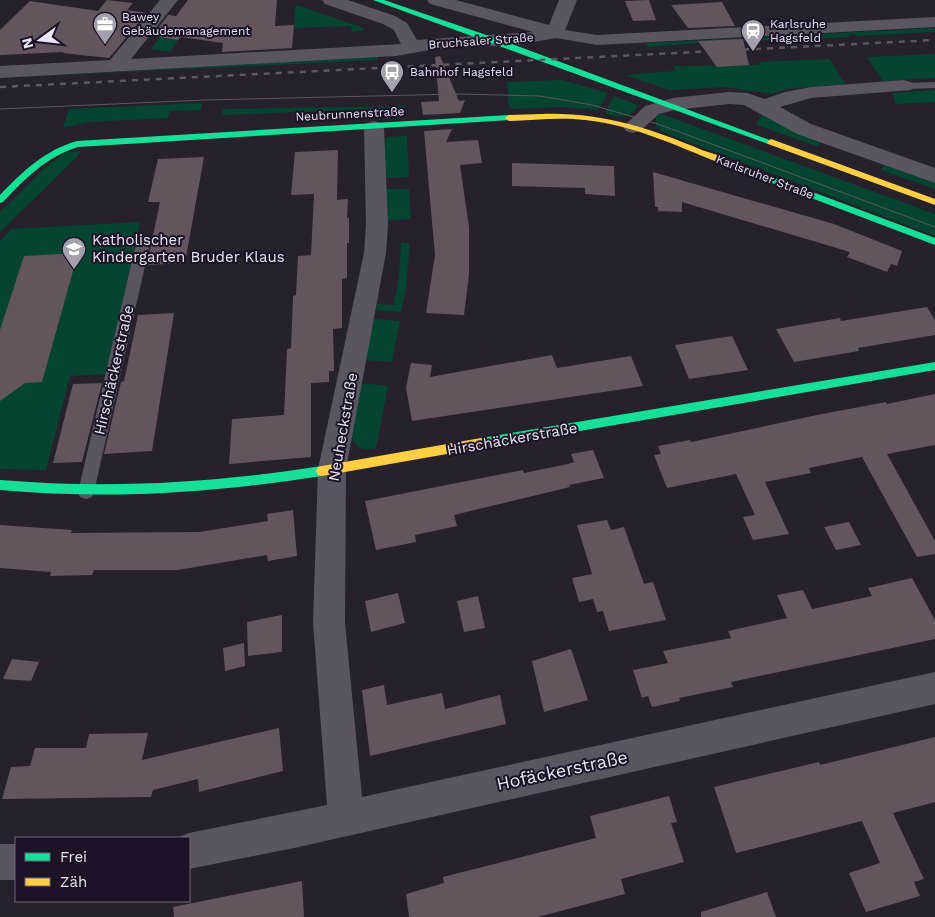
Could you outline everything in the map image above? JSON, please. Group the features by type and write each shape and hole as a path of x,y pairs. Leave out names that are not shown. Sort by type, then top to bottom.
{"street":[{"path":"117,64 169,0"},
{"path":"331,0 389,20 401,27 412,46"},
{"path":"376,0 498,42 935,202"},
{"path":"436,0 556,32 568,0"},
{"name":"Bruchsaler Straße","path":"0,72 396,50 412,46 508,41 556,32 581,39 597,40 935,22"},
{"path":"765,106 773,100 800,93 904,86"},
{"path":"633,127 652,110 673,104 729,98 747,99 765,106 804,129 935,176"},
{"name":"Neubrunnenstraße","path":"0,200 46,155 67,145 567,116 597,118 633,127"},
{"name":"Neuheckstraße","path":"346,818 329,623 332,469 375,254 377,225 374,127"},
{"name":"Karlsruher Straße","path":"633,127 935,242"},
{"name":"Hirschäckerstraße","path":"0,486 86,492 182,490 249,482 935,366"},
{"name":"Hofäckerstraße","path":"190,851 935,688"},
{"path":"0,862 15,862"}],"lane":[{"path":"904,86 935,85"},
{"name":"Hirschäckerstraße","path":"86,492 142,248"}],"green space":[{"path":"295,6 300,6 363,28 364,30 352,32 351,26 294,28"},
{"path":"935,28 935,32 856,36 855,34 849,35 849,37 751,41 749,39 648,47 646,43"},
{"path":"160,37 178,40 170,52 151,49"},
{"path":"377,54 378,60 0,78 189,68 197,65 205,67 242,62 245,65 284,61 366,58"},
{"path":"935,54 935,78 883,81 867,57"},
{"path":"830,59 845,84 786,89 772,94 725,87 669,90 625,75 675,71 673,66 759,65 759,62"},
{"path":"562,80 608,93 598,110 562,107 513,109 509,107 507,82"},
{"path":"935,90 935,102 896,104 892,93"},
{"path":"614,96 638,105 636,110 624,116 605,113"},
{"path":"202,103 201,110 170,111 168,118 89,122 63,128 69,109"},
{"path":"406,106 405,108 221,115 223,109"},
{"path":"659,113 935,214 935,236 663,132 656,126 656,119"},
{"path":"764,113 821,142 818,147 755,124"},
{"path":"407,136 409,177 384,178 385,140 388,137"},
{"path":"81,151 0,232 0,212 44,169 65,152"},
{"path":"884,165 935,183 935,189 881,170"},
{"path":"385,189 409,189 411,219 386,221"},
{"path":"140,222 107,374 70,376 46,470 0,469 0,241 12,229"},
{"path":"401,243 410,243 406,287 401,312 376,310 377,304 394,305 399,277"},
{"path":"374,319 400,321 392,362 365,360"},
{"path":"360,383 388,386 376,448 364,449 356,445 352,437 353,416"}],"building":[{"path":"107,0 133,3 127,10 147,13 109,58 62,53 64,52 0,55 0,30 30,1 98,11"},
{"path":"188,0 277,0 275,26 294,25 292,48 222,52 223,43 181,37 178,40 152,36 168,15 176,16"},
{"path":"649,0 656,20 633,21 625,1"},
{"path":"722,2 735,26 688,28 671,5"},
{"path":"743,39 749,65 717,67 698,41"},
{"path":"440,56 459,101 465,100 460,113 423,115 421,102 439,101 435,57"},
{"path":"452,129 446,142 478,140 482,163 460,165 469,227 469,275 464,315 426,313 435,255 424,131"},
{"path":"338,150 337,200 348,199 349,243 347,243 347,278 342,279 342,328 333,329 334,371 329,371 329,382 311,383 311,457 229,464 232,419 284,415 287,349 291,348 293,296 296,295 298,256 311,255 314,194 291,195 295,152"},
{"path":"204,157 185,263 147,265 160,202 148,202 158,159"},
{"path":"512,163 614,166 615,196 585,194 585,188 512,186"},
{"path":"653,172 834,224 902,251 897,266 891,264 887,272 847,257 850,252 682,202 682,212 658,211 658,207 655,207"},
{"path":"78,253 42,382 25,383 0,401 0,330 24,256"},
{"path":"927,307 935,320 935,335 858,348 859,351 794,362 776,329 840,318 841,321"},
{"path":"174,313 152,451 104,454 121,382 124,381 138,315"},
{"path":"732,336 748,370 689,379 675,345"},
{"path":"552,355 557,368 631,356 643,386 412,421 406,388 411,363 432,365 430,377"},
{"path":"102,383 82,462 53,463 73,384"},
{"path":"935,394 935,445 887,454 935,541 935,554 917,557 862,457 809,468 811,473 765,482 789,534 753,540 743,517 755,515 736,474 667,488 654,455 661,454 658,446 690,440 691,442 822,414"},
{"path":"593,450 604,478 569,485 570,487 454,515 457,526 415,535 416,542 376,550 365,501 523,470 524,473 568,464 574,462 571,454"},
{"path":"293,510 297,556 268,561 267,555 178,570 94,570 92,575 50,576 51,572 0,568 0,525 72,530 71,533 199,532 268,521 267,514"},
{"path":"607,520 611,530 624,527 644,584 653,582 666,620 609,631 603,611 597,612 593,599 579,602 572,578 592,574 577,525"},
{"path":"849,522 861,545 836,550 824,527"},
{"path":"912,578 935,620 935,639 731,682 733,687 679,698 680,701 652,707 648,696 642,698 633,670 668,663 663,651 731,638 728,631 787,618 777,595 803,590 812,609 872,596 868,588"},
{"path":"398,593 405,623 371,632 365,601"},
{"path":"478,596 485,628 464,632 457,601"},
{"path":"282,615 282,652 248,656 247,622"},
{"path":"244,643 245,666 225,671 223,648"},
{"path":"571,649 588,700 544,712 532,661"},
{"path":"12,659 39,662 31,681 3,679"},
{"path":"384,685 387,705 442,693 445,709 500,695 506,724 370,756 362,690"},
{"path":"279,728 283,771 199,792 198,779 153,790 151,797 2,799 11,767 30,766 35,748 86,748 89,734 148,733 142,760"},
{"path":"935,737 935,802 893,813 924,879 914,882 920,896 866,912 849,873 880,863 862,821 736,853 714,787 819,762 820,765"},
{"path":"669,796 677,822 671,823 684,862 621,879 625,894 538,917 409,917 406,894 444,883 443,877 596,838 590,816"},
{"path":"302,881 304,917 174,917 173,907"},
{"path":"767,892 776,917 701,917 701,912"}],"tram line":[{"path":"0,109 204,100 458,94 540,96 592,105 658,124 935,227"}],"railway":[{"path":"0,87 935,40"}],"traffic: fast":[{"path":"377,0 498,42 771,142"},
{"path":"0,200 44,159 77,144 509,118"},
{"path":"733,165 935,242"},
{"path":"481,443 935,366"},
{"path":"0,485 41,489 122,491 201,487 322,471"}],"traffic: slow":[{"path":"509,118 553,116 597,119 632,127 733,165"},
{"path":"771,142 935,202"},
{"path":"322,471 481,443"}],"place":[{"name":"Bawey Gebäudemanagement","path":"105,45"},
{"name":"Karlsruhe Hagsfeld","path":"753,52"},
{"name":"Bahnhof Hagsfeld","path":"392,93"},
{"name":"Katholischer Kindergarten Bruder Klaus","path":"74,270"}]}
